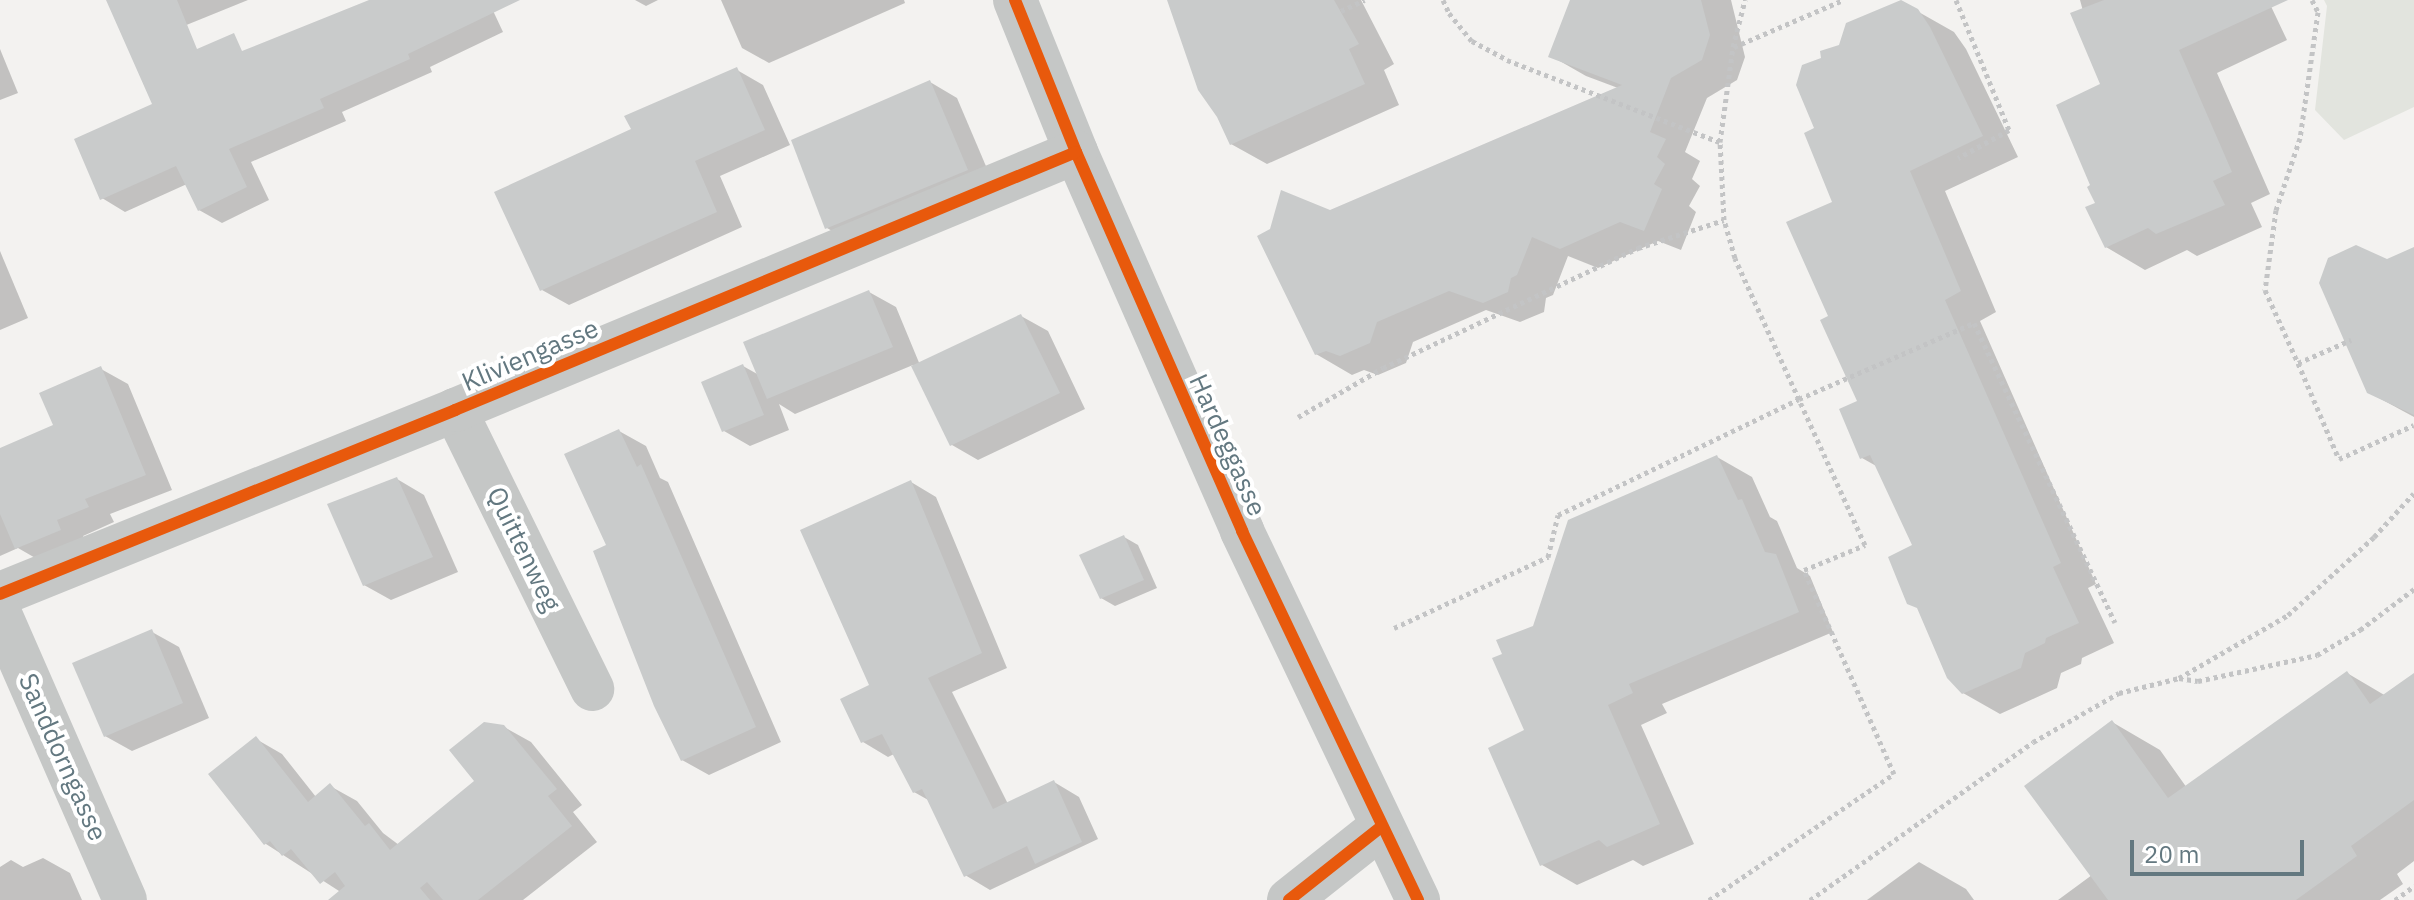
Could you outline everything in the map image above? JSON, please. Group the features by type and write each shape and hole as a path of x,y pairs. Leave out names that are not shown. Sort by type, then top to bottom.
{"street":[{"name":"Hardeggasse","path":"1015,0 1076,152 1242,531 1418,900"},
{"name":"Kliviengasse","path":"0,594 455,410 1076,152"},
{"name":"Quittenweg","path":"455,410 592,689"},
{"name":"Sanddorngasse","path":"0,614 125,900"},
{"path":"1289,900 1381,827"}],"path":[{"path":"1341,11 1365,0"},
{"path":"1443,0 1449,13 1472,41 1507,60 1720,142"},
{"path":"1709,900 1894,774 1804,570 1865,545 1735,258 1724,220 1720,142 1733,47 1745,0"},
{"path":"1733,47 1843,0"},
{"path":"1956,0 2009,130 1958,158"},
{"path":"2312,0 2318,12 2300,138 2276,210 2265,290 2339,459 2414,425"},
{"path":"1298,417 1383,368 1638,248 1724,220"},
{"path":"1394,628 1548,557 1558,515 1799,399 1974,323 2115,622"},
{"path":"2298,363 2351,340"},
{"path":"1810,900 2033,742 2119,693 2179,678 2288,615 2374,537 2414,493"},
{"path":"2179,678 2198,681 2317,655 2360,630 2414,589"},
{"path":"2395,900 2414,886"}],"shaded area":[{"path":"2324,0 2414,0 2414,107 2344,140 2315,110 2327,6"}],"building":[{"path":"106,0 177,0 197,49 234,33 242,51 369,0 520,0 408,54 410,59 320,99 324,108 229,149 247,187 198,211 176,166 100,200 74,139 152,104"},
{"path":"1167,0 1334,0 1359,44 1349,49 1365,84 1230,145 1217,117 1198,90"},
{"path":"1570,0 1701,0 1710,35 1702,60 1671,78 1650,132 1666,139 1657,157 1665,164 1654,184 1662,189 1644,231 1620,222 1560,249 1532,237 1517,275 1511,278 1508,292 1483,303 1449,291 1377,322 1370,343 1340,356 1326,351 1315,355 1257,236 1270,229 1281,190 1330,210 1622,85 1548,57"},
{"path":"1901,0 1918,9 1930,27 1983,136 1910,171 1961,291 1945,300 2061,563 2053,567 2079,623 2046,638 2045,643 2025,653 2021,668 1962,694 1947,678 1917,608 1907,604 1888,557 1912,545 1870,455 1860,459 1839,409 1857,401 1820,320 1828,316 1786,222 1832,202 1804,133 1814,128 1796,85 1802,65 1821,58 1820,51 1839,45 1846,23"},
{"path":"2104,0 2288,0 2179,50 2232,172 2213,181 2225,205 2156,234 2148,228 2105,248 2085,207 2095,203 2087,187 2090,185 2056,105 2100,84 2070,13"},
{"path":"737,67 765,130 695,161 717,212 540,291 494,192 631,129 624,116"},
{"path":"930,80 968,170 825,229 791,140"},
{"path":"2356,245 2387,259 2414,247 2414,415 2367,393 2319,283 2328,258"},
{"path":"869,290 893,347 767,399 743,342"},
{"path":"1021,314 1060,393 950,446 911,366"},
{"path":"743,364 764,415 722,432 701,382"},
{"path":"101,366 146,475 85,499 89,507 57,520 61,530 15,549 0,514 0,448 53,425 39,393"},
{"path":"619,429 637,467 641,464 756,727 681,761 654,706 593,551 606,545 564,454"},
{"path":"1717,455 1738,500 1742,499 1765,552 1776,554 1799,612 1629,684 1633,693 1608,705 1660,824 1607,847 1599,840 1540,866 1488,748 1524,730 1492,658 1502,654 1496,640 1533,626 1568,520"},
{"path":"397,477 433,557 363,586 327,504"},
{"path":"911,480 982,653 928,678 993,809 1054,780 1082,842 1035,864 1027,846 964,877 922,789 913,793 882,734 861,743 840,699 869,685 800,530"},
{"path":"1124,535 1144,580 1100,599 1079,555"},
{"path":"152,629 183,703 104,737 72,663"},
{"path":"2347,671 2370,704 2414,673 2414,800 2351,846 2357,856 2296,900 2108,900 2024,786 2112,720 2168,798"},
{"path":"484,722 504,725 557,789 548,796 572,826 478,900 443,900 427,882 420,888 430,900 328,900 345,886 335,872 320,884 291,849 282,856 270,841 264,845 208,774 256,736 308,802 330,783 365,826 369,823 390,850 474,781 449,750"}],"cycle path":[{"path":"1015,0 1076,152 1242,531 1418,900"},
{"path":"0,594 455,410 1076,152"},
{"path":"1289,900 1381,827"}]}
